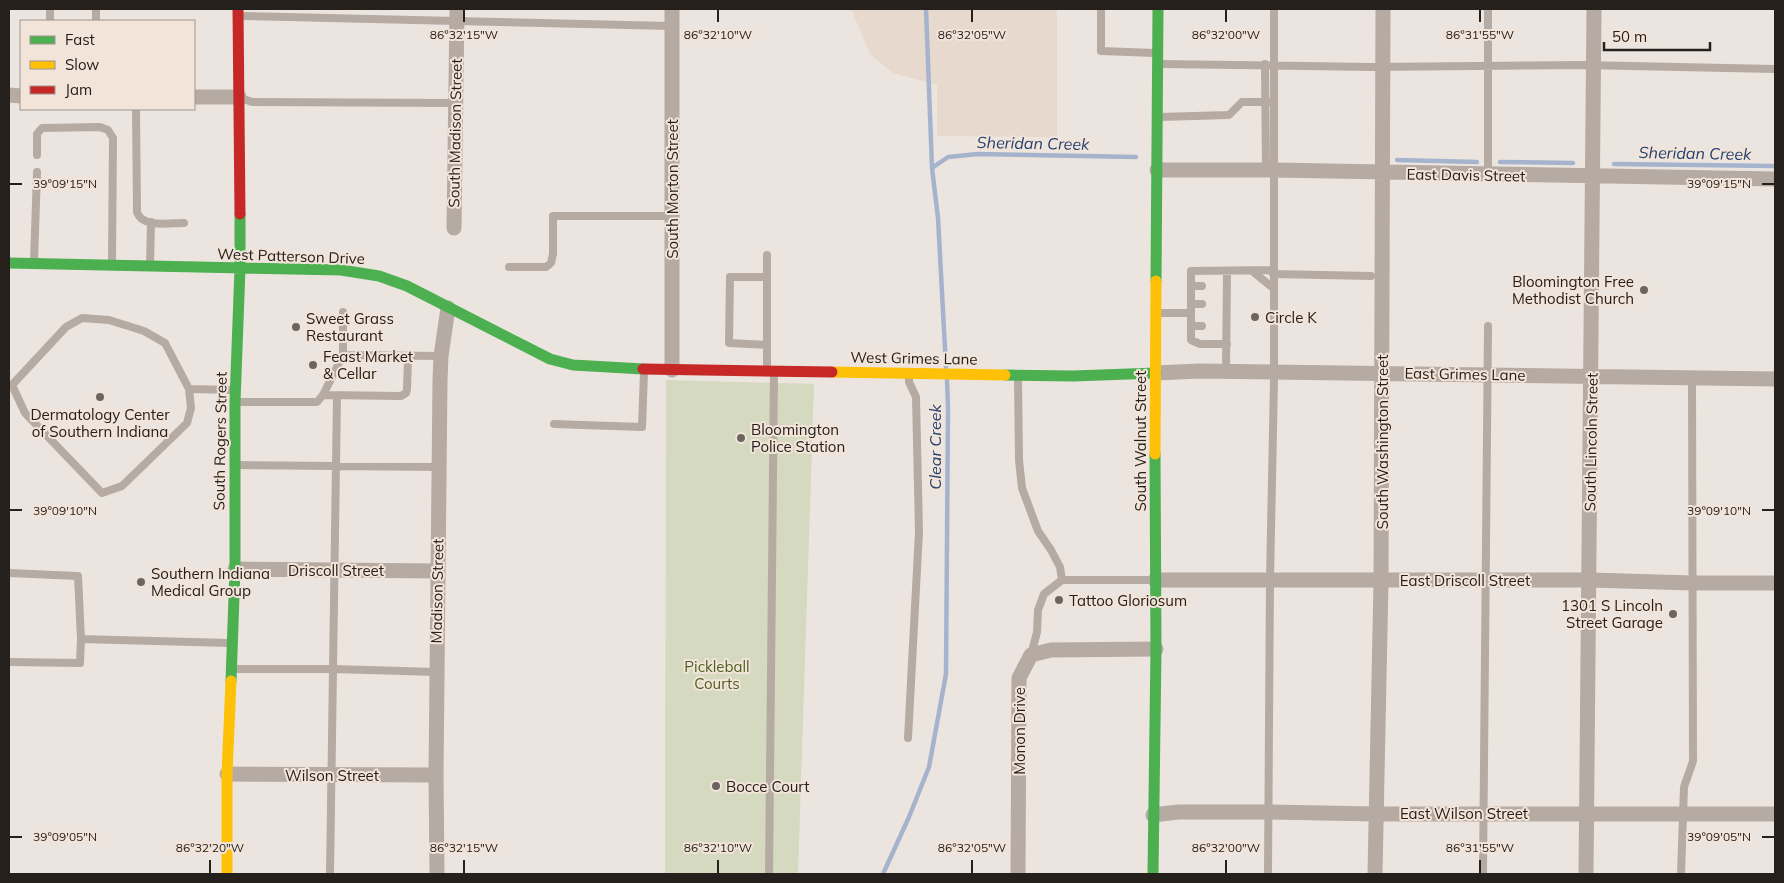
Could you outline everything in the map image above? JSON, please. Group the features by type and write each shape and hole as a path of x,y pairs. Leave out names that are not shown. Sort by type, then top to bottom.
{"street":[{"name":"South Morton Street","path":"672,9 672,370"},
{"name":"South Walnut Street","path":"1152,874 1156,649 1154,580 1158,9"},
{"name":"South Washington Street","path":"1375,874 1381,581 1383,9"},
{"name":"South Lincoln Street","path":"1586,874 1595,65 1594,9"},
{"name":"South Rogers Street","path":"227,874 228,774 235,569 235,390 240,268 238,12"},
{"name":"South Madison Street","path":"454,228 457,15"},
{"path":"195,97 239,97"},
{"name":"East Davis Street","path":"1157,170 1269,170 1775,179"},
{"name":"West Patterson Drive","path":"9,263 341,270 379,276 407,286 550,359 572,365 672,370"},
{"name":"Madison Street","path":"437,874 437,571 441,356 448,308"},
{"name":"West Grimes Lane","path":"672,370 1073,376 1156,373"},
{"name":"East Grimes Lane","path":"1156,373 1226,371 1775,379"},
{"name":"Driscoll Street","path":"235,569 437,571"},
{"name":"East Driscoll Street","path":"1154,580 1590,580 1692,584 1775,583"},
{"path":"1031,655 1051,650 1156,649"},
{"name":"Monon Drive","path":"1018,874 1020,678 1031,655"},
{"name":"Wilson Street","path":"228,774 436,775"},
{"name":"East Wilson Street","path":"1153,815 1178,812 1775,814"}],"lane":[{"path":"1102,9 1102,52 1157,59 1269,64 1382,66 1595,65 1775,69"},
{"path":"1268,874 1270,579 1274,372 1269,170 1269,64 1274,9"},
{"path":"1488,9 1488,175"},
{"path":"238,12 457,15 672,26"},
{"path":"239,97 252,102 455,103"},
{"path":"1157,117 1229,115 1242,102 1269,102"},
{"path":"136,110 136,212 140,219 145,222 184,223"},
{"path":"37,155 37,134 42,128 100,127 108,130 114,138 112,265"},
{"path":"34,264 37,172"},
{"path":"509,267 546,267 551,263 554,254 554,216 672,216"},
{"path":"150,266 151,222"},
{"path":"767,255 767,345 771,371 769,874"},
{"path":"1227,344 1200,344 1191,340 1191,271 1252,271 1371,276"},
{"path":"1252,271 1273,288"},
{"path":"1226,371 1227,326 1222,304 1227,287 1227,272"},
{"path":"767,277 730,277 729,343 767,345"},
{"path":"1192,286 1202,286"},
{"path":"1218,287 1227,287"},
{"path":"1191,304 1202,304"},
{"path":"235,402 317,402 343,355 342,312"},
{"path":"1156,312 1191,313"},
{"path":"82,318 109,320 144,331 165,343 189,389 191,408 187,424 122,486 102,492 25,413 10,385 66,327 82,318"},
{"path":"1192,326 1202,326"},
{"path":"1218,327 1227,326"},
{"path":"1483,874 1488,326"},
{"path":"343,355 441,356"},
{"path":"323,394 337,396 401,396 408,389 408,357"},
{"path":"554,424 642,427 644,370"},
{"path":"908,373 909,382 916,397 919,532 908,738"},
{"path":"1018,375 1019,460 1022,488 1038,531 1060,567 1062,580"},
{"path":"1681,874 1684,787 1693,761 1692,377"},
{"path":"189,389 235,390"},
{"path":"330,874 337,396"},
{"path":"234,465 439,467"},
{"path":"9,573 78,576 81,639 80,663 9,662"},
{"path":"1031,655 1037,632 1038,610 1044,594 1062,580 1154,580"},
{"path":"81,639 233,643"},
{"path":"231,669 437,672"}],"shaded area":[{"path":"832,9 1057,9 1057,137 937,136 937,85 893,73 870,54 852,11"}],"green space":[{"name":"Pickleball Courts","path":"666,380 814,384 798,874 665,874"}],"waterway":[{"name":"Clear Creek","path":"926,9 932,168 938,218 946,367"},
{"name":"Sheridan Creek","path":"932,168 948,157 978,154 1136,157"},
{"name":"Sheridan Creek","path":"1397,160 1477,162"},
{"name":"Sheridan Creek","path":"1500,162 1573,163"},
{"name":"Sheridan Creek","path":"1614,164 1775,166"},
{"name":"Clear Creek","path":"883,874 929,767 946,674 947,379"}],"traffic: fast":[{"path":"1156,281 1158,9"},
{"path":"231,681 235,569 235,402 240,214"},
{"path":"9,263 341,270 379,276 407,286 550,359 573,365 643,369"},
{"path":"1005,375 1073,376 1156,373"},
{"path":"1153,874 1156,649 1155,454"}],"traffic: slow":[{"path":"1155,454 1156,281"},
{"path":"832,372 1005,375"},
{"path":"227,874 227,774 231,681"}],"traffic: jam":[{"path":"238,9 240,214"},
{"path":"643,369 832,372"}],"place":[{"name":"Bloomington Free Methodist Church","path":"1644,290"},
{"name":"Circle K","path":"1255,317"},
{"name":"Sweet Grass Restaurant","path":"296,327"},
{"name":"Feast Market & Cellar","path":"313,365"},
{"name":"Dermatology Center of Southern Indiana","path":"100,397"},
{"name":"Bloomington Police Station","path":"741,438"},
{"name":"Southern Indiana Medical Group","path":"141,582"},
{"name":"Tattoo Gloriosum","path":"1059,600"},
{"name":"1301 S Lincoln Street Garage","path":"1673,614"},
{"name":"Bocce Court","path":"716,786"}]}
